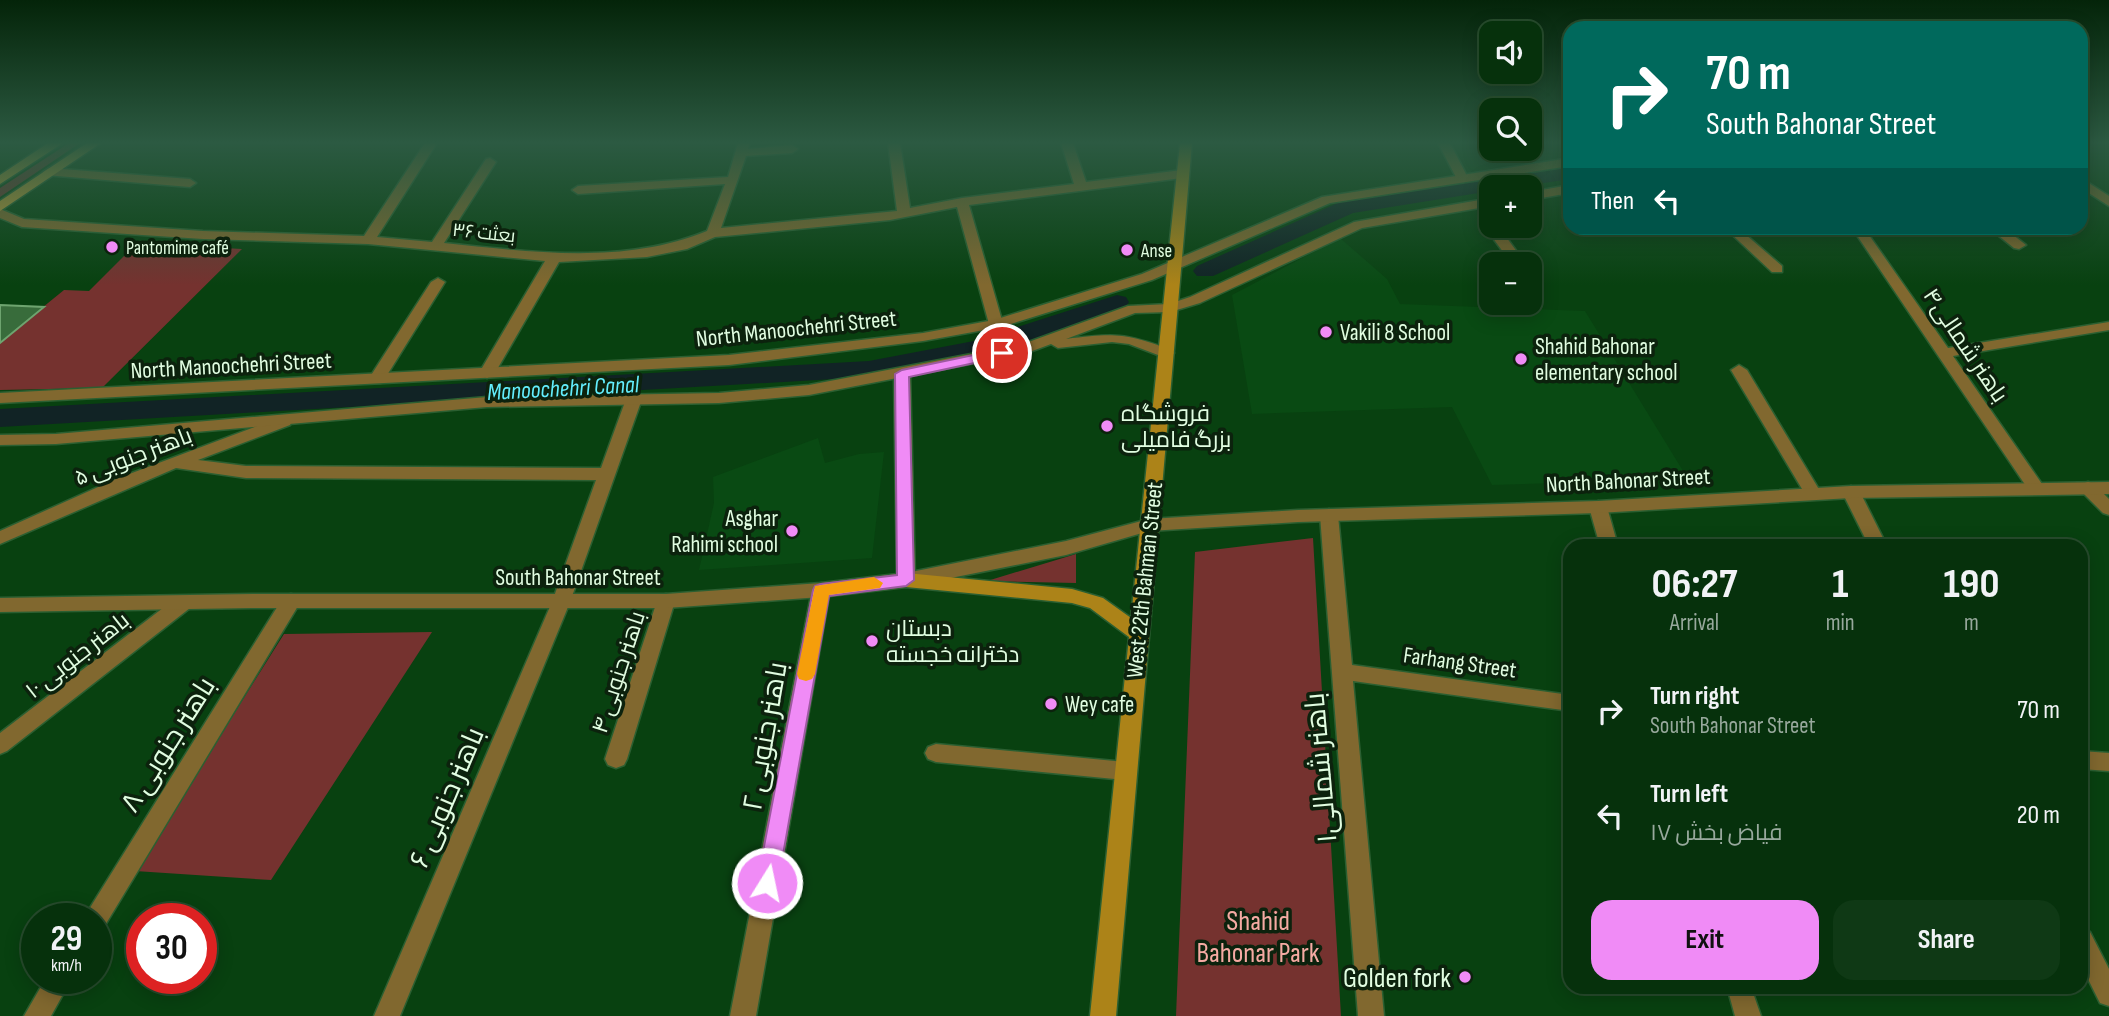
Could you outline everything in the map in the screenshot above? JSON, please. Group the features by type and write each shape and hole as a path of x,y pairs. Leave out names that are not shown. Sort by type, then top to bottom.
{"main road":[{"path":"0,206 22,190"},
{"name":"West 22th Bahman Street","path":"1102,1016 1180,190"},
{"path":"906,580 1072,596 1096,603 1139,634"}],"street":[{"path":"368,240 400,190"},
{"path":"436,246 472,190"},
{"path":"713,233 729,190"},
{"path":"901,190 904,214"},
{"name":"بعثت ۳۶","path":"0,212 22,223 203,235 368,240 554,258 647,253 682,246 713,233 739,230 869,224 962,202 1049,190"},
{"name":"North Manoochehri Street","path":"0,398 376,380 777,356 923,337 996,324 1131,282 1326,200 1385,190"},
{"path":"2093,190 2109,202"},
{"path":"962,202 996,324"},
{"path":"1027,348 1133,309 1170,308 1195,300 1359,225 1479,205"},
{"path":"0,226 22,223"},
{"path":"734,247 739,230"},
{"path":"1739,235 1777,269"},
{"name":"باهنر شمالی۴","path":"1863,235 2036,488"},
{"path":"2005,235 2019,245"},
{"path":"487,373 554,258"},
{"path":"376,380 438,282"},
{"path":"1943,353 2109,326"},
{"path":"0,440 56,439 487,402 719,398 796,391 902,374 1027,348 1112,338 1131,340 1166,353"},
{"path":"1739,370 1814,495"},
{"path":"902,374 906,580"},
{"name":"باهنر جنوبی ۶","path":"387,1016 561,602 634,399"},
{"name":"باهنر جنوبی ۵","path":"0,538 122,483 284,421"},
{"path":"177,463 246,472 607,474"},
{"path":"2088,488 2109,509"},
{"name":"North Bahonar Street","path":"1149,525 1329,515 1598,508 1851,492 2109,488"},
{"path":"1851,492 1874,539"},
{"path":"1598,508 1607,539"},
{"name":"باهنر شمالی۱","path":"1329,515 1371,1016"},
{"name":"South Bahonar Street","path":"0,605 291,601 666,601 821,590 906,580 1079,545 1149,525"},
{"name":"باهنر جنوبی ۲","path":"743,1016 821,590"},
{"name":"باهنر جنوبی ۸","path":"106,903 291,601"},
{"name":"باهنر جنوبی ۴","path":"616,759 666,601"},
{"name":"باهنر جنوبی ۱۰","path":"0,745 183,603"},
{"name":"Farhang Street","path":"1342,672 1563,702"},
{"path":"936,753 1125,771"},
{"path":"2088,760 2109,762"},
{"path":"2088,954 2109,994"},
{"path":"37,1016 50,994"},
{"path":"1741,994 1748,1016"}],"shaded area":[{"path":"1340,238 1387,279 1400,304 1479,307 1479,315 1542,315 1542,309 1585,311 1688,479 1492,485 1452,407 1252,414 1232,295"},
{"name":"Asghar Rahimi school","path":"818,438 825,463 859,454 884,452 872,558 699,570 714,503 713,477"}],"green space":[{"path":"0,190 10,190 0,197"},
{"path":"137,243 242,249 102,388 0,390 0,342 64,290 89,291"},
{"name":"Shahid Bahonar Park","path":"1313,538 1341,1016 1176,1016 1195,552"},
{"path":"1076,554 1076,583 987,581"},
{"path":"432,632 271,880 135,871 284,634"}],"building":[{"path":"0,305 44,307 0,343"}],"waterway":[{"name":"Manoochehri Canal","path":"1205,271 1348,207 1456,190"},
{"name":"Manoochehri Canal","path":"0,418 854,371 928,360 983,347 1117,302"}],"slow traffic":[{"path":"806,674 821,590 874,583"}],"place":[{"name":"Pantomime café","path":"112,247"},
{"name":"Anse","path":"1127,250"},
{"name":"Vakili 8 School","path":"1326,332"},
{"name":"Shahid Bahonar elementary school","path":"1521,359"},
{"name":"فروشگاه بزرگ فامیلی","path":"1107,426"},
{"name":"Asghar Rahimi school","path":"792,531"},
{"name":"دبستان دخترانه خجسته","path":"872,641"},
{"name":"Wey cafe","path":"1051,704"},
{"name":"Golden fork","path":"1465,977"}],"route":[{"path":"767,883 821,590 906,580 902,374 1002,353"}]}
